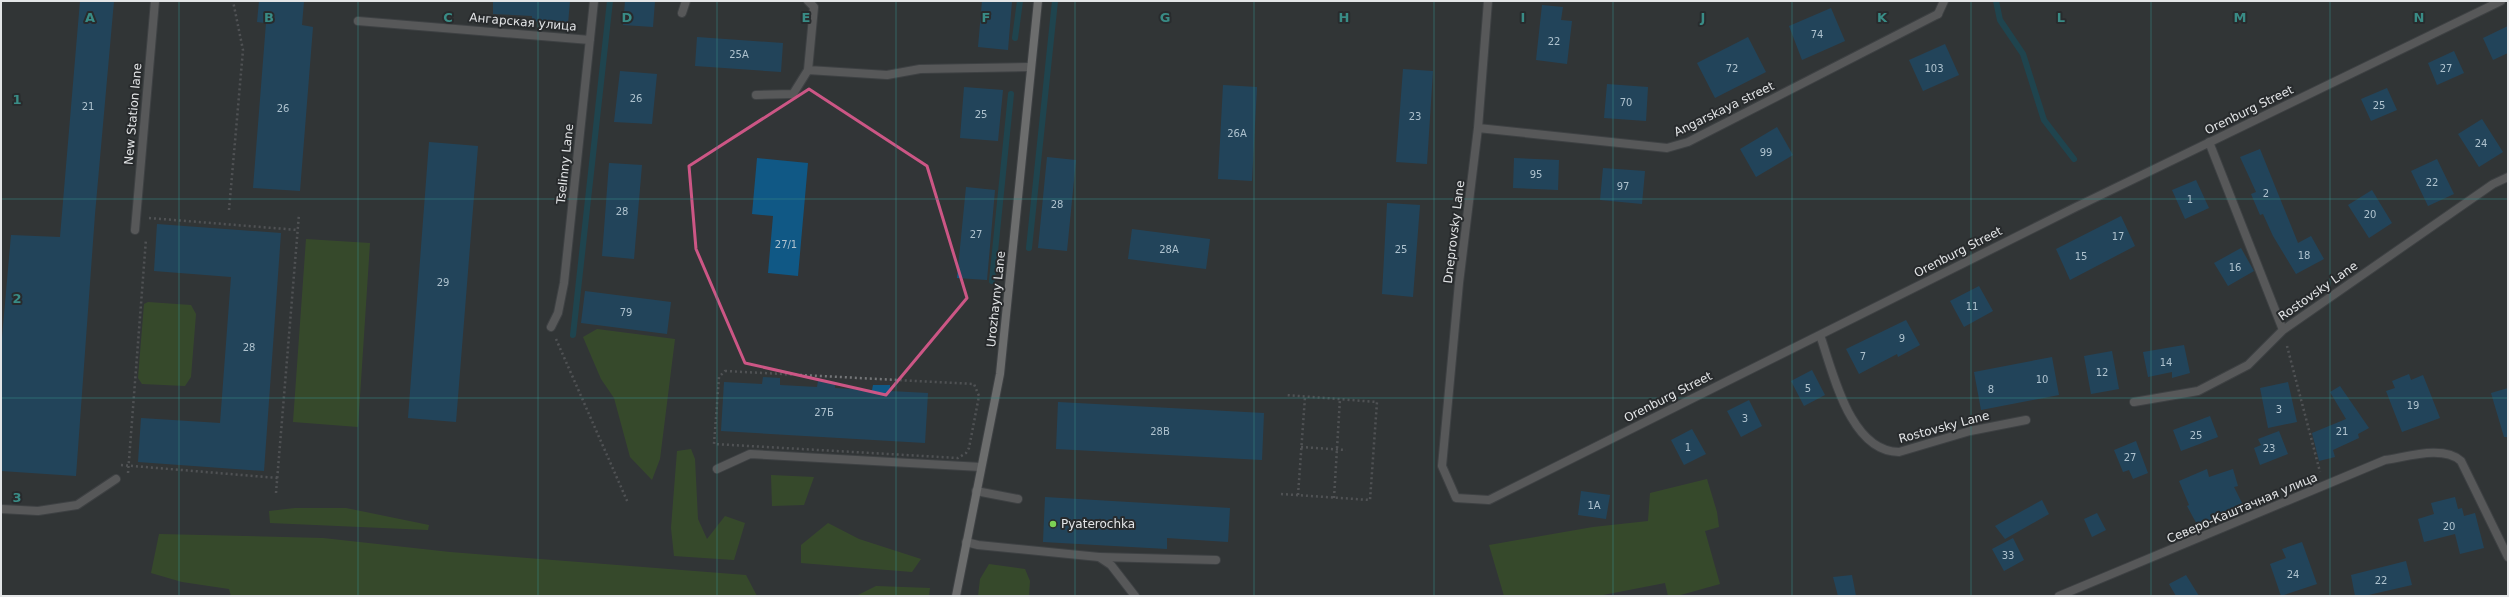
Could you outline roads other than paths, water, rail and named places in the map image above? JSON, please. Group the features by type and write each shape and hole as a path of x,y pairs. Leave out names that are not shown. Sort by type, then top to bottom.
{"street":[{"name":"New Station lane","path":"135,230 155,1"},
{"name":"Tselinny Lane","path":"551,327 558,313 564,283 594,1"},
{"path":"682,13 686,1"},
{"path":"756,95 793,94 808,70 814,7 808,1"},
{"name":"Urozhayny Lane","path":"956,596 1000,374 1030,67 1038,1"},
{"name":"Dneprovsky Lane","path":"1442,466 1459,283 1478,128 1488,1"},
{"name":"Angarskaya street","path":"1478,128 1667,148 1688,142 1938,14 1944,1"},
{"name":"Orenburg Street","path":"1442,466 1456,498 1489,500 2209,142 2501,1"},
{"name":"Ангарская улица","path":"358,21 590,40"},
{"path":"808,70 887,74 920,69 1030,67"},
{"path":"2209,142 2283,330"},
{"name":"Rostovsky Lane","path":"2134,402 2198,391 2248,365 2283,330 2492,184 2508,177"},
{"name":"Rostovsky Lane","path":"1820,335 1853,424 1875,444 1888,452 1899,452 1970,431 2026,420"},
{"name":"Северо-Каштачная улица","path":"2059,596 2385,460 2438,453 2451,455 2461,461 2508,557"},
{"path":"717,469 750,454 982,466"},
{"path":"1,509 38,511 77,505 116,480"},
{"path":"976,491 1018,499"},
{"path":"966,542 978,545 1099,557 1216,560"},
{"path":"1099,557 1111,565 1135,596"}],"waterway":[{"path":"573,335 610,1"},
{"path":"1015,38 1020,1"},
{"path":"1029,248 1055,1"},
{"path":"1996,1 2000,20 2023,54 2044,120 2074,159"},
{"path":"992,281 1011,94"}],"place":[{"name":"Pyaterochka","path":"1053,524"}]}
